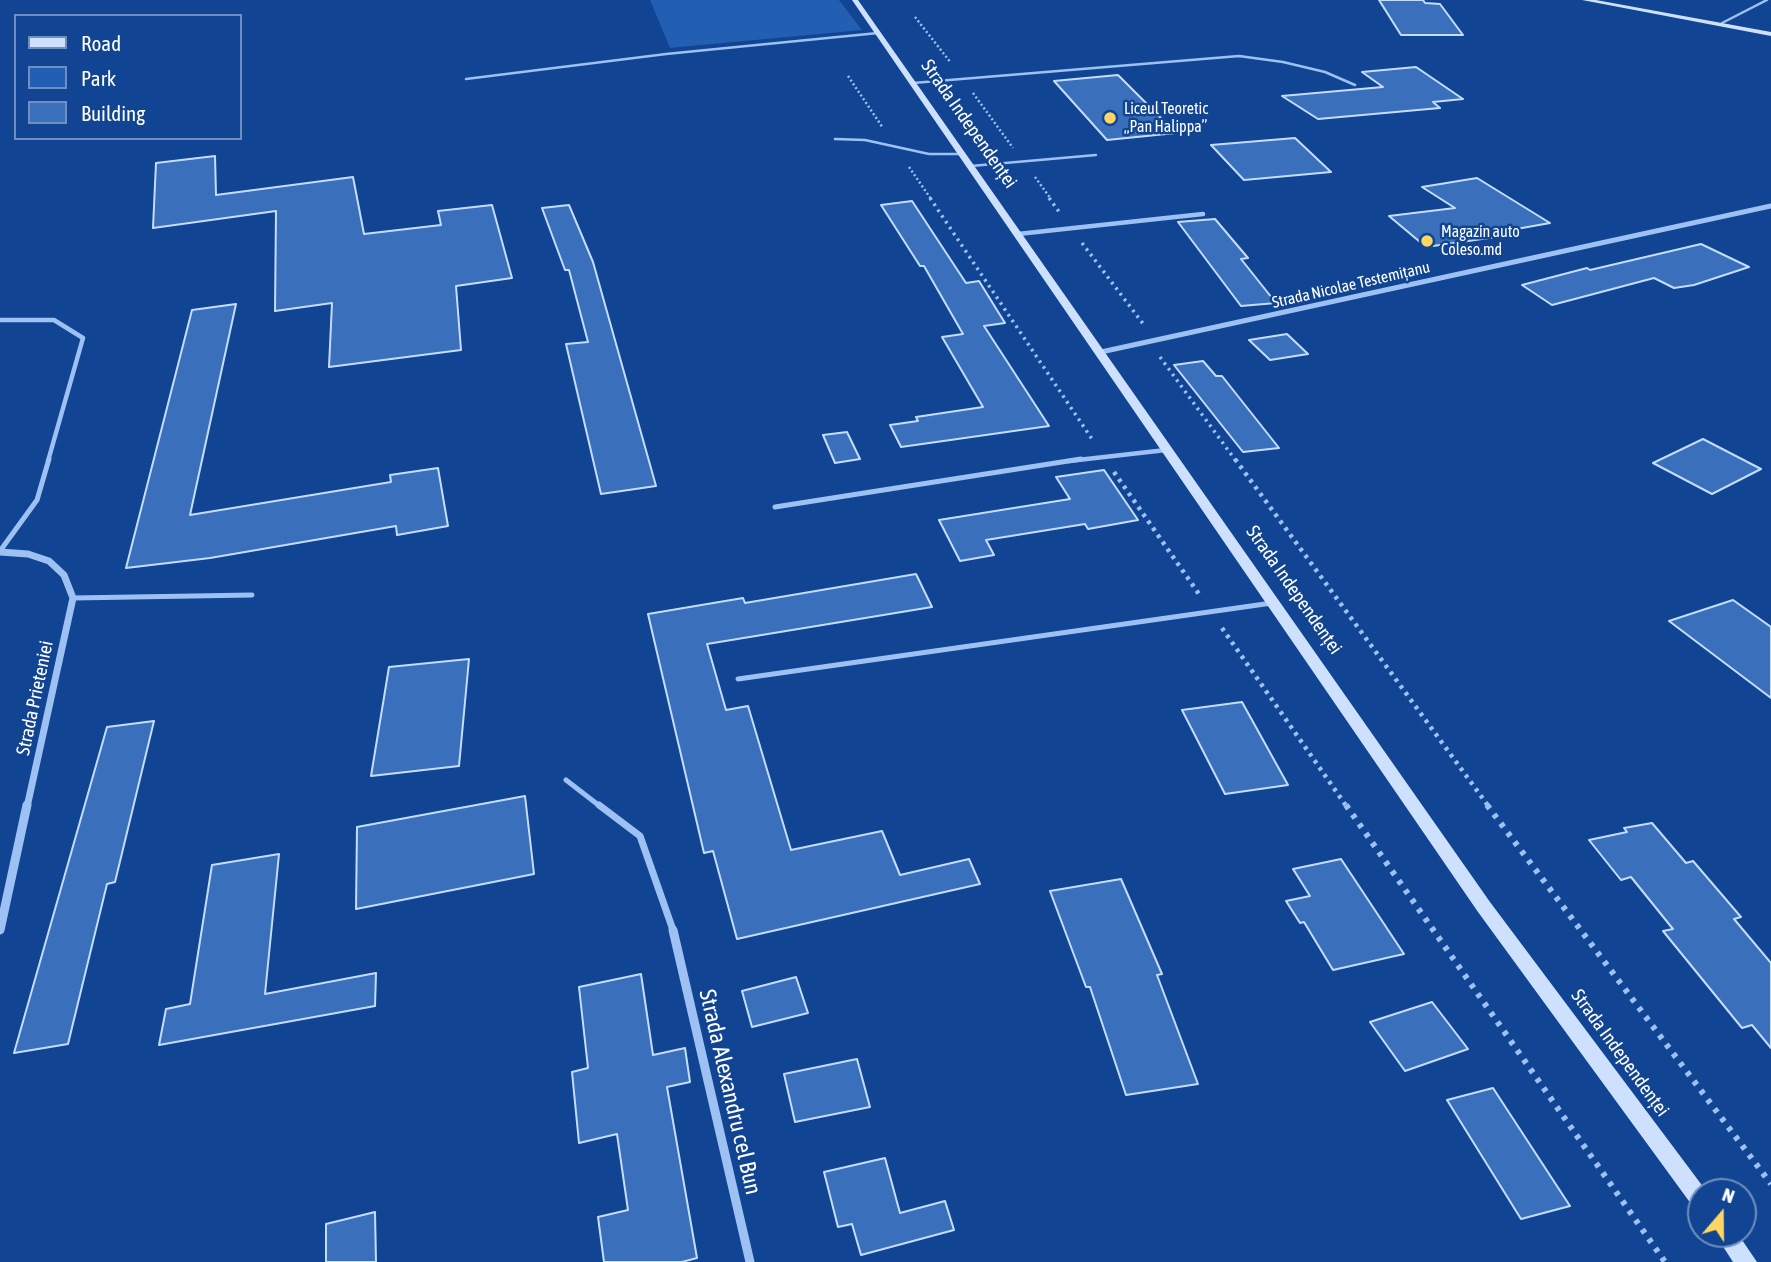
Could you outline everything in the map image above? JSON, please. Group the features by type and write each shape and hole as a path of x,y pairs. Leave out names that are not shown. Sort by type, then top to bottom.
{"main road":[{"name":"Strada Independenței","path":"855,0 1484,907 1687,1182"},
{"path":"1585,0 1771,34"}],"street":[{"name":"Strada Nicolae Testemițanu","path":"1101,352 1771,206"},
{"path":"0,551 28,554 49,561 64,575 73,598"},
{"name":"Strada Prieteniei","path":"0,930 73,598"},
{"name":"Strada Alexandru cel Bun","path":"673,930 750,1262"}],"lane":[{"path":"1722,23 1767,0"},
{"path":"466,79 666,54 878,33"},
{"path":"913,83 1239,56 1304,67 1355,85"},
{"path":"835,139 866,140 967,160 1024,162 1096,155"},
{"path":"1018,234 1203,215"},
{"path":"0,320 54,320 83,338 37,500 0,551"},
{"path":"775,507 1102,456 1169,450"},
{"path":"73,598 252,595"},
{"path":"738,679 1275,603"},
{"path":"566,780 640,836 673,930"}],"path":[{"path":"915,17 1152,336 1151,343 1527,859 1771,1184"},
{"path":"849,76 1047,369 1102,456 1665,1262"}],"green space":[{"path":"650,0 839,0 862,30 670,48"}],"building":[{"path":"1379,0 1423,0 1425,3 1440,4 1463,35 1401,35"},
{"path":"1416,67 1463,99 1433,102 1440,108 1318,119 1282,96 1383,87 1362,72"},
{"path":"1118,75 1176,133 1107,140 1054,81"},
{"path":"1295,138 1331,172 1244,180 1211,145"},
{"path":"215,156 216,195 353,177 364,234 441,225 438,211 492,205 512,278 456,286 461,350 329,367 332,303 275,311 276,211 153,228 156,163"},
{"path":"1477,178 1550,223 1511,230 1517,234 1426,247 1389,216 1455,208 1422,187"},
{"path":"912,201 966,283 979,281 1005,323 984,326 1049,426 901,447 890,425 918,421 916,417 983,407 942,337 963,334 924,266 920,266 881,205"},
{"path":"569,205 593,262 656,486 601,494 566,344 588,342 569,270 565,270 542,208"},
{"path":"1215,219 1248,258 1241,259 1276,303 1241,306 1178,222"},
{"path":"1701,244 1749,267 1694,285 1674,288 1654,278 1552,305 1522,285 1587,268 1590,270"},
{"path":"236,304 190,515 391,482 390,475 438,468 448,526 397,535 396,526 210,558 126,568 192,310"},
{"path":"1287,334 1308,354 1270,360 1249,340"},
{"path":"1203,361 1216,376 1222,376 1279,448 1243,452 1174,365"},
{"path":"847,432 860,459 835,463 823,435"},
{"path":"1703,439 1761,469 1712,494 1653,463"},
{"path":"1104,470 1138,520 1088,529 1085,524 986,540 994,555 960,561 939,520 1070,499 1056,477"},
{"path":"916,574 932,607 707,644 726,710 748,706 791,850 882,831 900,875 969,859 980,884 737,939 713,851 704,853 648,614 743,598 745,603"},
{"path":"1733,600 1771,627 1771,698 1669,621"},
{"path":"469,659 459,766 371,776 389,667"},
{"path":"1242,702 1288,785 1225,794 1182,710"},
{"path":"154,721 115,882 107,884 68,1044 14,1053 107,727"},
{"path":"525,796 534,874 356,909 357,827"},
{"path":"1652,823 1686,863 1693,861 1741,917 1734,919 1771,963 1771,1048 1752,1025 1742,1028 1663,931 1673,929 1631,877 1621,880 1589,840 1627,832 1624,828"},
{"path":"279,854 265,994 376,973 375,1006 159,1045 166,1009 190,1004 212,865"},
{"path":"1341,859 1404,954 1333,970 1304,922 1300,923 1286,901 1310,896 1293,869"},
{"path":"1121,879 1162,974 1157,975 1198,1084 1126,1095 1090,987 1086,987 1050,891"},
{"path":"641,974 653,1055 685,1048 690,1082 667,1087 697,1258 682,1262 604,1262 598,1217 628,1210 617,1134 579,1143 572,1072 588,1068 579,987"},
{"path":"796,977 808,1013 752,1027 742,991"},
{"path":"1432,1002 1468,1049 1405,1071 1370,1022"},
{"path":"857,1059 870,1107 795,1122 784,1074"},
{"path":"1493,1088 1570,1206 1521,1219 1447,1100"},
{"path":"885,1158 900,1213 945,1201 954,1230 861,1255 852,1224 838,1227 824,1172"},
{"path":"375,1212 376,1262 326,1262 326,1224"}],"place":[{"name":"Liceul Teoretic „Pan Halippa”","path":"1110,118"},
{"name":"Magazín auto Coleso.md","path":"1427,241"}]}
